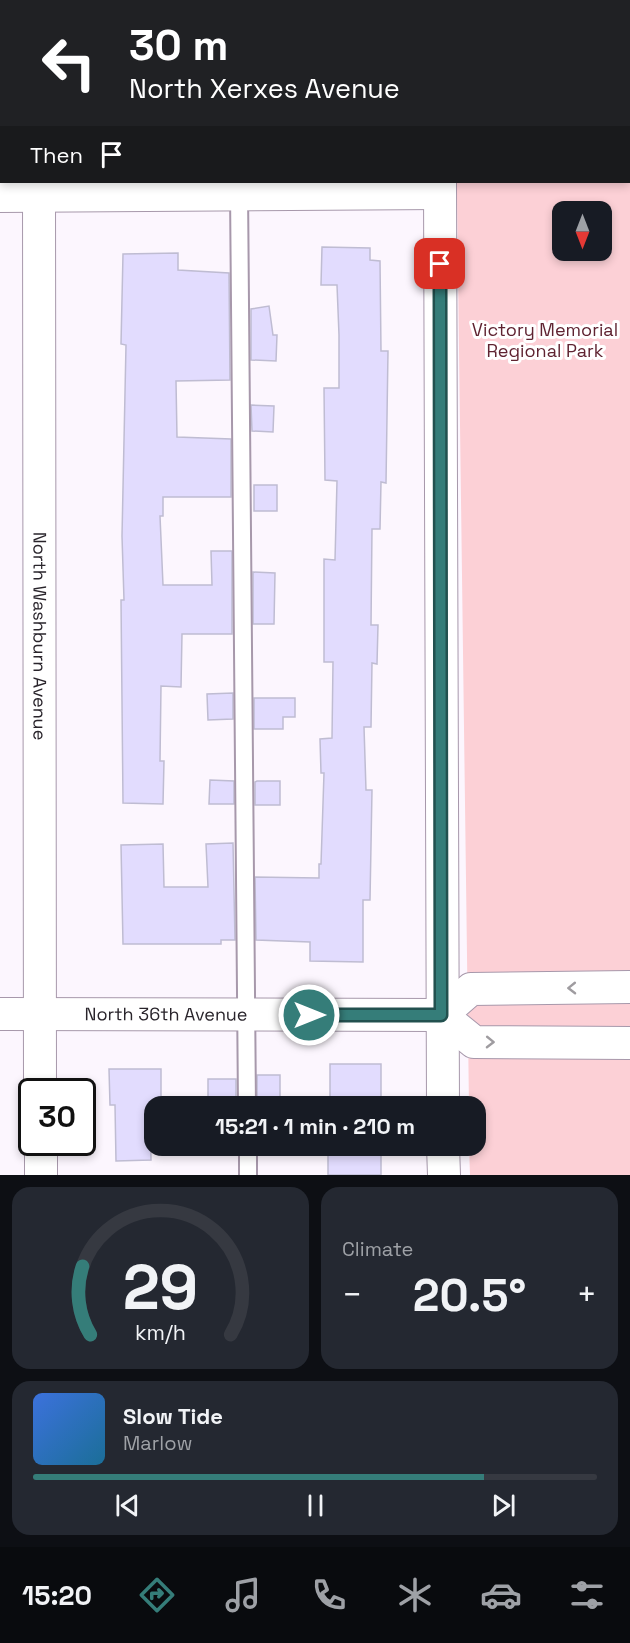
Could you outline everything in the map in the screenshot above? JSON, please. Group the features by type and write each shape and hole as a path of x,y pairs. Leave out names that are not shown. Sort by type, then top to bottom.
{"street":[{"path":"0,196 39,188 440,187 442,1096"},
{"name":"North Washburn Avenue","path":"39,188 40,1078"},
{"path":"441,1015 471,989 630,987"},
{"name":"North 36th Avenue","path":"0,1014 441,1015"},
{"path":"441,1015 474,1042 630,1043"},
{"path":"40,1156 41,1175"},
{"path":"443,1156 444,1175"}],"lane":[{"path":"239,187 247,1096"},
{"path":"248,1156 248,1175"}],"green space":[{"name":"Victory Memorial Regional Park","path":"457,183 630,183 630,1175 470,1175 469,1156 486,1156 486,1096 469,1096"}],"building":[{"path":"322,247 370,248 370,260 380,261 381,351 388,351 386,483 381,482 380,529 372,529 371,625 378,625 377,664 372,663 371,727 364,727 366,790 372,790 370,900 363,900 363,962 310,961 310,942 256,940 255,877 319,878 319,864 321,864 324,773 321,773 320,739 332,738 333,662 324,662 324,559 335,560 337,481 325,480 324,388 339,388 337,285 321,285"},
{"path":"178,253 178,270 229,273 230,380 176,381 177,437 231,439 231,497 163,497 163,516 160,516 163,585 212,585 211,551 232,551 232,634 182,634 181,687 161,686 160,761 164,761 163,804 123,803 121,600 124,600 122,536 126,345 121,344 123,254"},
{"path":"269,306 273,335 277,335 276,361 251,360 251,309"},
{"path":"251,405 274,406 273,432 252,431"},
{"path":"254,485 277,485 277,511 254,511"},
{"path":"253,572 275,573 274,624 253,624"},
{"path":"233,693 233,719 208,720 207,694"},
{"path":"254,698 295,698 295,717 283,717 283,729 254,729"},
{"path":"210,780 234,781 234,804 209,804"},
{"path":"280,781 280,805 255,805 255,782"},
{"path":"233,843 235,940 221,940 221,944 123,944 121,845 163,844 164,887 208,887 206,844"},
{"path":"330,1064 381,1064 381,1096 330,1096"},
{"path":"109,1069 161,1069 161,1096 144,1096 144,1156 151,1156 151,1160 116,1161 115,1105 110,1105"},
{"path":"257,1075 280,1075 280,1096 257,1096"},
{"path":"208,1079 236,1079 236,1096 208,1096"},
{"path":"328,1156 381,1156 381,1175 328,1175"}],"route":[{"path":"309,1015 441,1015 440,264"}]}
